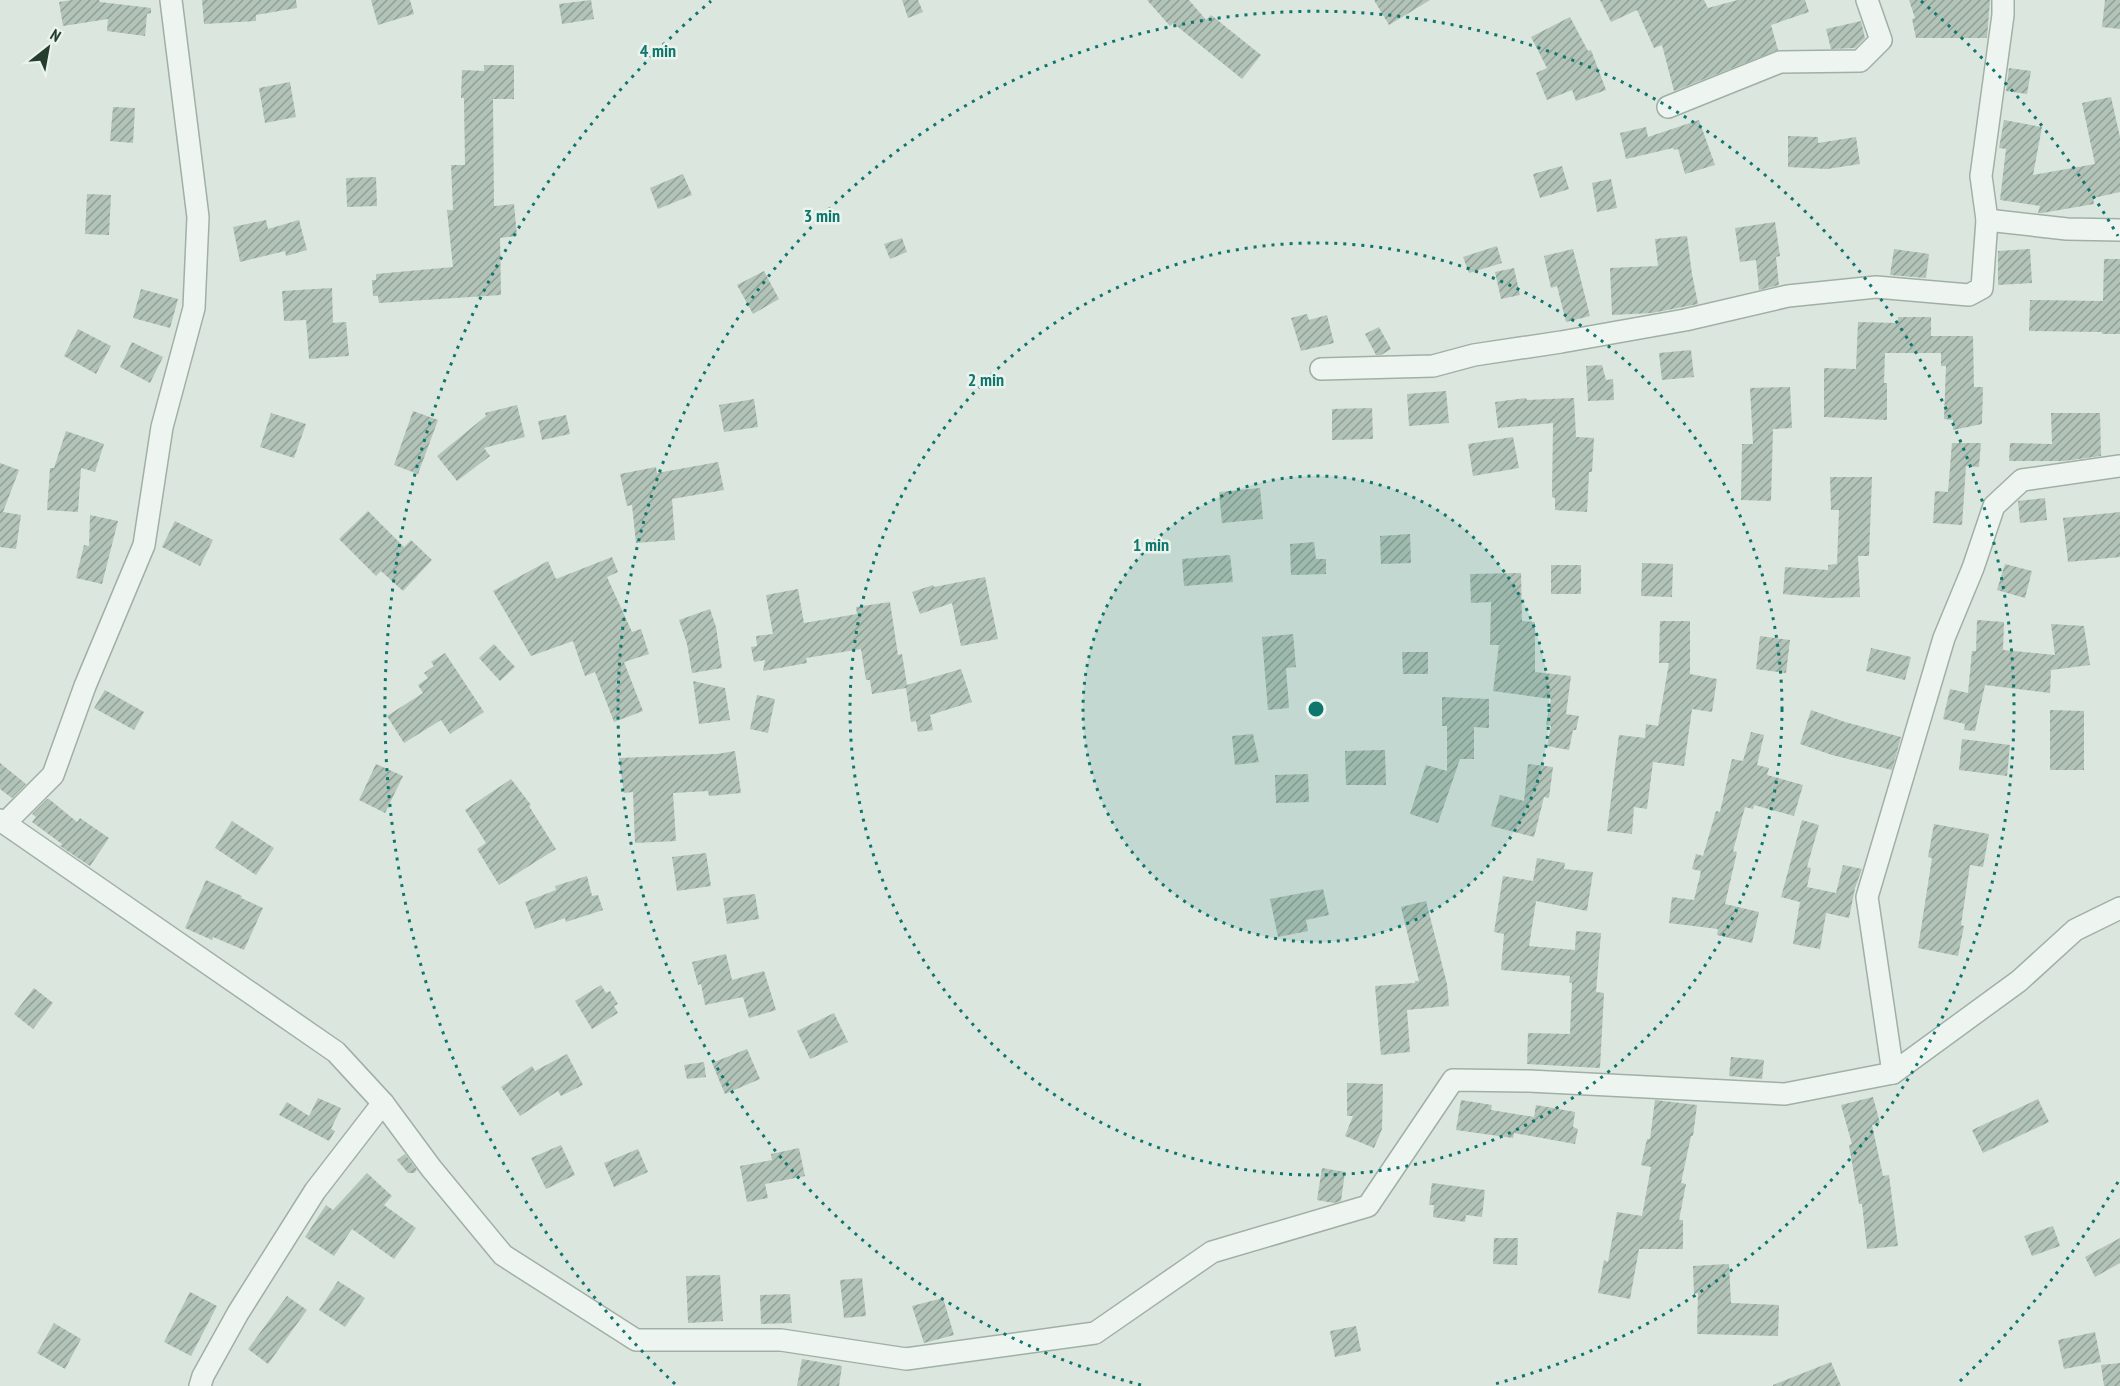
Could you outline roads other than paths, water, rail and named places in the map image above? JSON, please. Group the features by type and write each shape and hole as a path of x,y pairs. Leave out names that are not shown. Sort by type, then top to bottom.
{"street":[{"path":"171,0 198,217 194,308 162,427 144,545 85,686 52,775 2,822 336,1052 383,1103 431,1168 503,1255 636,1340 781,1340 906,1359 1095,1333 1212,1252 1368,1206 1454,1080 1529,1081 1785,1094 1893,1073 2019,981 2075,930 2120,908"},
{"path":"1668,107 1780,63 1860,61 1881,40 1867,0"},
{"path":"1321,369 1433,366 1474,355 1685,320 1788,296 1876,287 1969,295 1983,288 1987,219 1981,176 2004,15 2003,0"},
{"path":"1987,219 2067,229 2120,230"},
{"path":"1893,1073 1867,897 1944,638 1994,506 2022,480 2120,466"},
{"path":"200,1386 203,1376 238,1313 315,1191 383,1103"}]}
